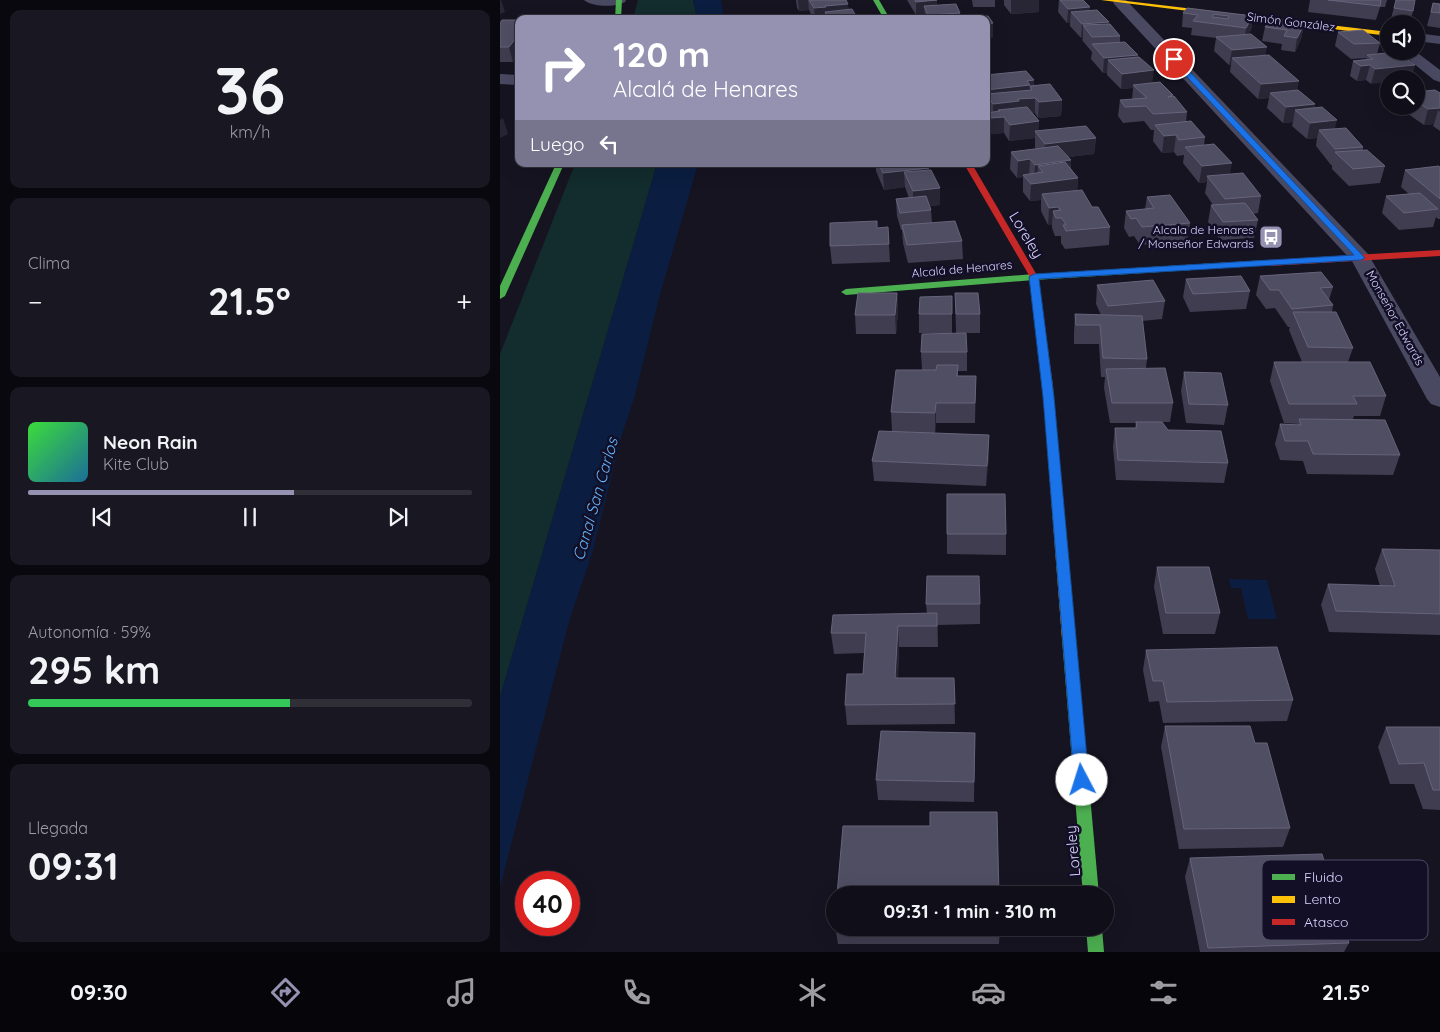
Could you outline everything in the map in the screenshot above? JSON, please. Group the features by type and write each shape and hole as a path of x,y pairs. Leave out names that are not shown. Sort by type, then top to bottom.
{"street":[{"path":"591,0 619,0 618,15"},
{"path":"876,0 885,15"},
{"name":"Simón González","path":"1115,1 1380,34"},
{"name":"Monseñor Edwards","path":"1115,1 1361,258 1440,399"},
{"path":"1425,38 1440,40"},
{"path":"1417,60 1440,77"},
{"path":"500,79 515,80"},
{"path":"500,296 559,167"},
{"name":"Loreley","path":"970,167 1034,277 1048,397 1091,886"},
{"name":"Alcalá de Henares","path":"846,292 1034,277 1440,253"},
{"path":"1095,936 1096,952"}],"green space":[{"path":"638,0 693,0 696,13 695,15 634,15"},
{"path":"574,167 656,167 500,697 500,354"}],"water":[{"path":"693,0 721,0 723,15 695,15"},
{"name":"Canal San Carlos","path":"656,167 697,167 659,298 634,399 622,434 592,554 570,618 500,887 500,697"},
{"path":"1229,579 1267,580 1277,619 1248,619 1241,588 1231,588"}],"building":[{"path":"809,0 846,0 848,4 814,8"},
{"path":"915,0 937,0 916,2"},
{"path":"1060,0 1083,0 1090,7 1068,9"},
{"path":"1328,0 1381,0 1380,6"},
{"path":"1396,0 1415,0 1413,11 1394,8"},
{"path":"1433,3 1440,4 1440,13 1431,12"},
{"path":"956,4 960,13 928,15 924,6"},
{"path":"1187,8 1253,16 1246,28 1193,21 1198,15 1183,13","holes":["1214,14 1229,16 1228,19 1212,17"]},
{"path":"852,9 855,15 826,15 825,12"},
{"path":"1097,10 1109,22 1082,24 1071,12"},
{"path":"502,20 515,20 515,39 509,47 500,47 500,23"},
{"path":"1269,20 1304,25 1297,38 1284,36 1287,30 1265,27"},
{"path":"1110,24 1120,36 1092,37 1083,25"},
{"path":"1363,30 1380,43 1354,44 1338,32"},
{"path":"1251,34 1267,47 1232,50 1216,37"},
{"path":"1125,42 1138,55 1104,58 1092,44"},
{"path":"1380,54 1380,60 1408,60 1415,65 1375,69 1370,65 1361,66 1353,61 1373,59 1367,55"},
{"path":"1269,55 1299,81 1261,84 1232,58"},
{"path":"1139,57 1154,70 1122,74 1108,60"},
{"path":"1026,71 1034,80 1027,81 1030,85 990,90 990,75"},
{"path":"1160,82 1173,95 1168,97 1174,96 1187,112 1153,114 1146,106 1125,107 1120,100 1147,98 1133,85"},
{"path":"1050,84 1062,100 1039,102 1035,98 993,104 990,99 990,94 1032,90 1030,86"},
{"path":"1298,90 1315,104 1286,107 1270,93"},
{"path":"1435,90 1440,93 1440,108 1428,109 1425,107 1425,91"},
{"path":"1027,107 1039,121 1010,125 1004,117 990,118 990,112 1000,111 998,110"},
{"path":"1322,107 1337,120 1310,123 1295,110"},
{"path":"1191,121 1205,137 1179,140 1176,135 1164,136 1155,125"},
{"path":"1086,126 1096,138 1045,144 1035,131"},
{"path":"1346,128 1363,147 1335,149 1319,130"},
{"path":"1214,144 1232,163 1202,166 1185,147"},
{"path":"1058,146 1071,160 1035,165 1030,159 1018,161 1011,152"},
{"path":"1367,150 1385,166 1353,169 1335,152"},
{"path":"1065,162 1078,178 1031,184 1023,175 1043,172 1038,166"},
{"path":"1439,166 1440,199 1405,170"},
{"path":"880,167 929,168 883,173"},
{"path":"931,170 940,188 913,191 904,172"},
{"path":"1243,173 1261,196 1225,199 1207,176"},
{"path":"1082,190 1092,207 1098,207 1110,227 1066,231 1063,225 1066,225 1062,218 1056,218 1053,211 1061,210 1058,207 1049,208 1042,194"},
{"path":"1420,193 1438,209 1404,213 1386,196"},
{"path":"1170,195 1190,223 1142,227 1136,218 1131,219 1126,211 1154,208 1147,197"},
{"path":"926,196 931,210 900,213 896,199"},
{"path":"1245,203 1258,220 1223,222 1211,205"},
{"path":"877,221 877,228 888,227 889,244 830,246 830,223"},
{"path":"955,221 962,241 907,245 902,225"},
{"path":"1321,272 1333,287 1320,288 1333,305 1292,309 1279,290 1270,290 1260,276"},
{"path":"1241,276 1250,291 1193,294 1186,279"},
{"path":"1153,280 1165,301 1108,306 1097,285"},
{"path":"858,293 897,293 895,315 855,315"},
{"path":"955,293 978,293 980,314 956,314"},
{"path":"952,296 952,314 919,314 920,297"},
{"path":"1293,312 1336,312 1353,348 1308,347"},
{"path":"1075,314 1142,316 1147,359 1103,358 1100,325 1076,325"},
{"path":"966,333 967,352 921,352 922,334"},
{"path":"1274,362 1370,362 1386,396 1353,396 1357,404 1289,404"},
{"path":"937,365 958,365 957,376 976,376 975,403 936,403 935,413 891,412 896,370 936,370"},
{"path":"1165,368 1173,403 1112,403 1106,369"},
{"path":"1184,372 1221,373 1228,405 1189,404"},
{"path":"1299,419 1385,420 1400,455 1313,454 1308,441 1285,441 1280,424 1301,425"},
{"path":"1136,422 1162,422 1168,430 1221,431 1228,463 1118,460 1115,428 1137,428"},
{"path":"879,431 989,435 987,466 872,461"},
{"path":"947,494 1005,494 1006,534 947,534"},
{"path":"1382,549 1440,550 1440,614 1336,611 1328,584 1395,586"},
{"path":"1157,567 1209,567 1220,613 1166,613"},
{"path":"927,576 979,576 980,604 926,604"},
{"path":"937,613 937,626 898,626 895,678 954,678 955,704 845,705 847,674 863,674 866,633 831,633 833,615"},
{"path":"1277,647 1293,700 1167,702 1163,681 1153,681 1146,650"},
{"path":"1165,726 1250,726 1255,743 1267,743 1290,828 1184,829"},
{"path":"1386,727 1440,727 1440,790 1433,790 1424,763 1399,764"},
{"path":"881,731 975,733 974,782 876,780"},
{"path":"930,812 997,812 999,886 838,886 843,826 930,826"},
{"path":"1322,854 1324,860 1262,860 1262,940 1348,940 1349,943 1208,948 1190,858"}],"traffic: fast":[{"path":"618,15 619,0"},
{"path":"876,0 885,15"},
{"path":"500,296 559,167"},
{"path":"846,292 1034,277 1268,263"},
{"path":"1069,639 1090,886"},
{"path":"1095,936 1096,952"}],"traffic: slow":[{"path":"1104,0 1380,33"},
{"path":"1047,379 1069,639"}],"traffic: jam":[{"path":"970,167 1034,277 1047,379"},
{"path":"1268,263 1440,253"}],"place":[{"name":"Alcala de Henares / Monseñor Edwards","path":"1271,237"}],"route":[{"path":"1082,780 1048,397 1034,277 1361,258 1174,59"}]}
